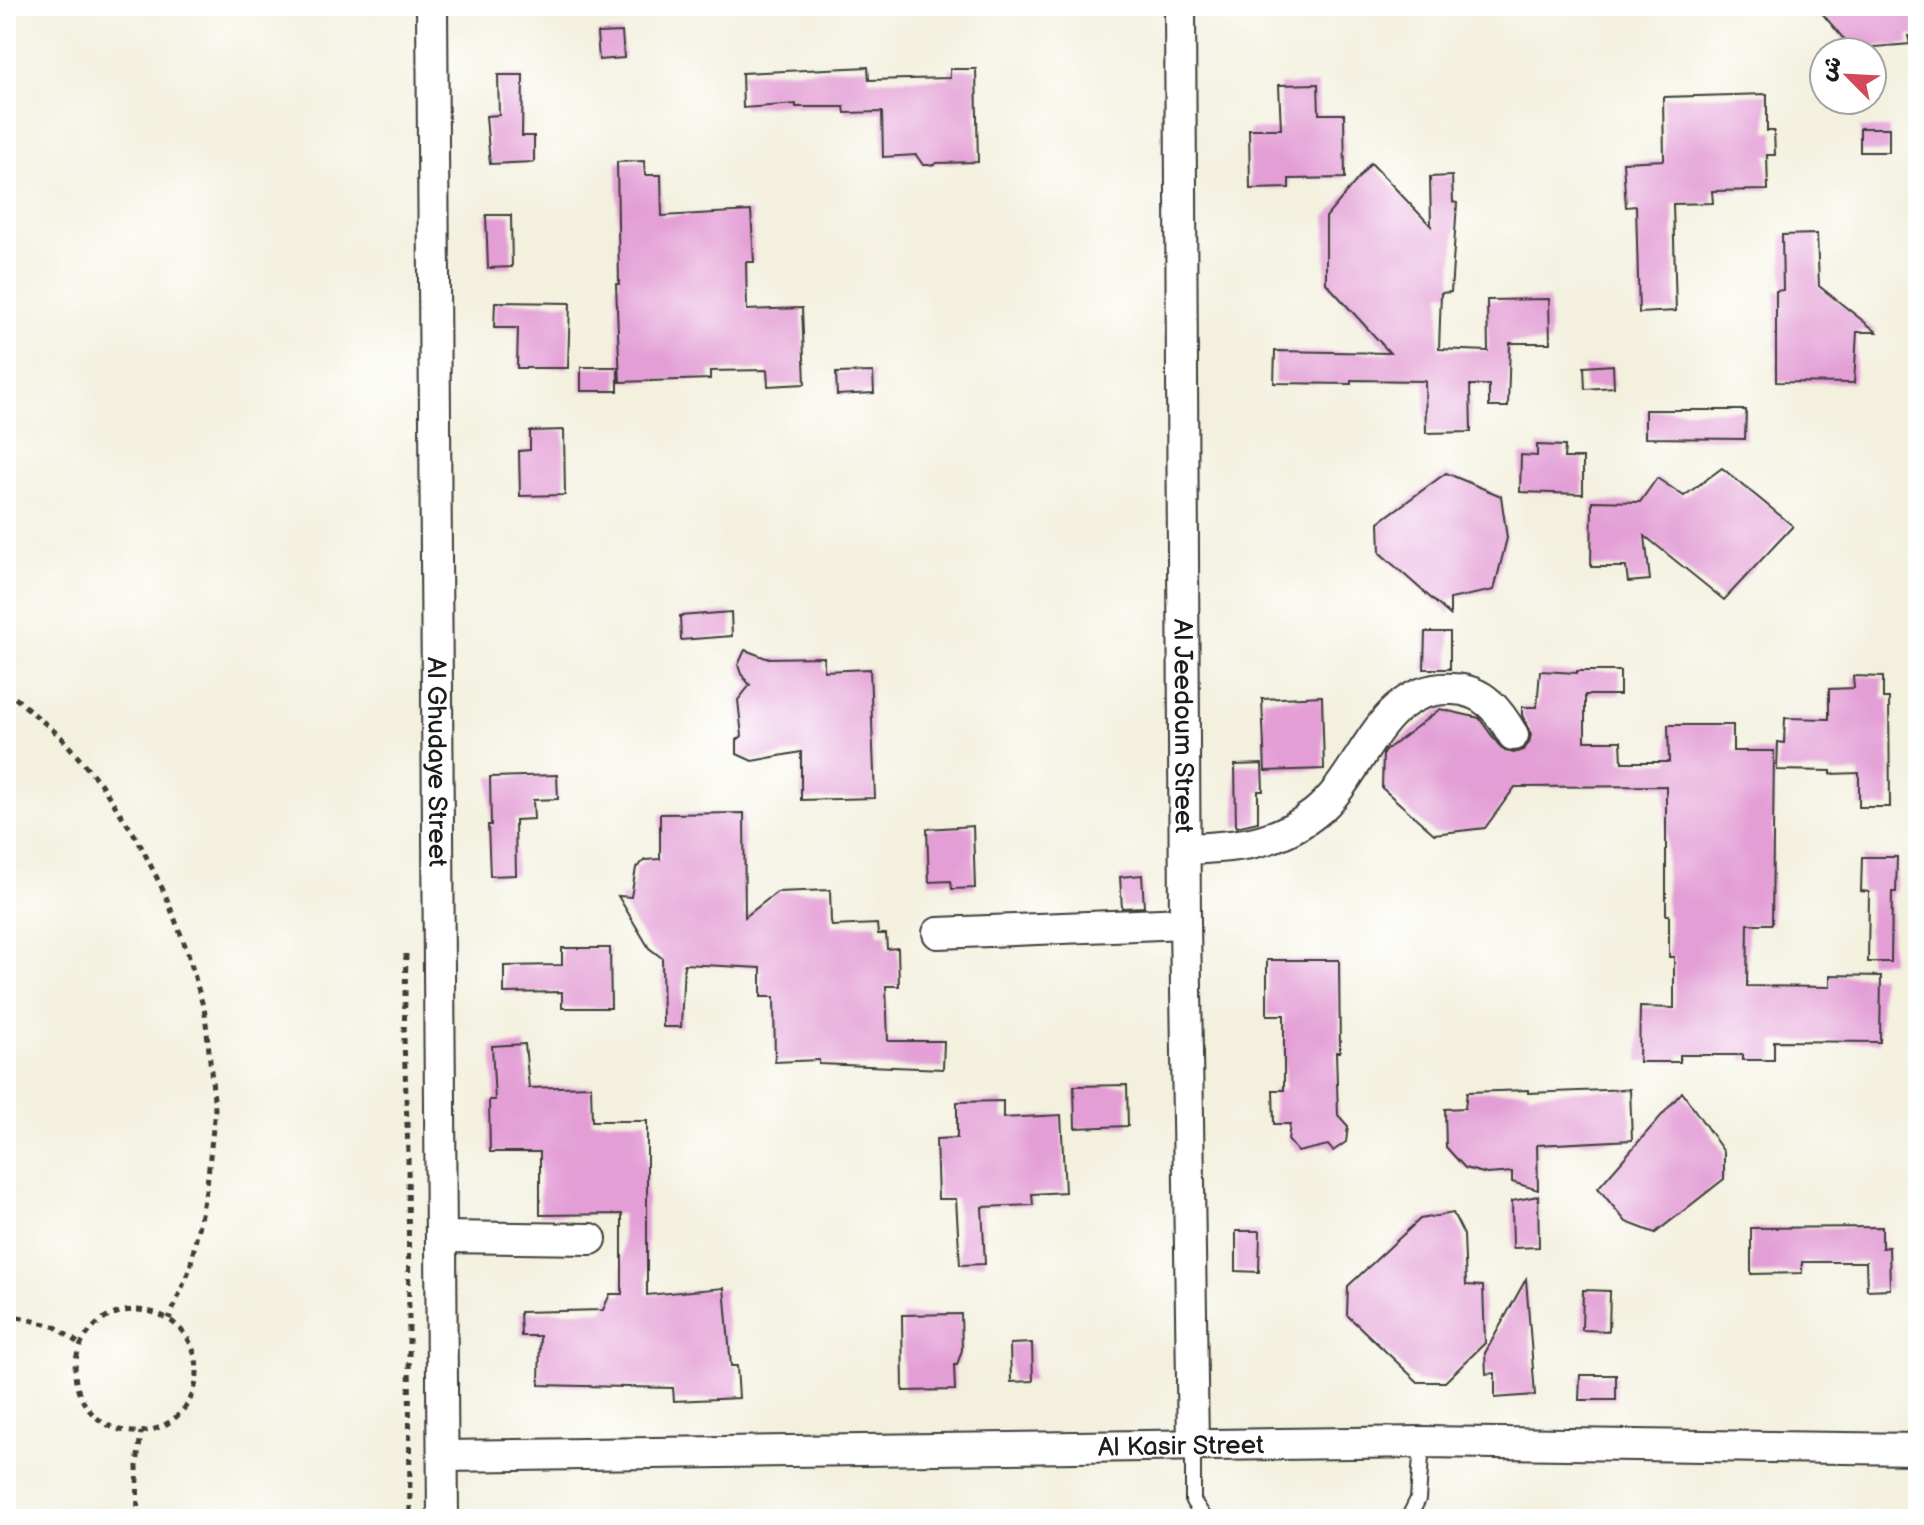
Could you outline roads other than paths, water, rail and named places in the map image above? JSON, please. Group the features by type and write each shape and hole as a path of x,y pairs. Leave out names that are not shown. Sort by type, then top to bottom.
{"street":[{"name":"Al Ghudaye Street","path":"432,6 443,1519"},
{"name":"Al Jeedoum Street","path":"1180,6 1185,923 1193,1445"},
{"path":"1186,849 1231,848 1261,842 1291,830 1317,812 1338,790 1394,710 1413,695 1437,688 1461,689 1484,698 1501,714 1513,735"},
{"path":"938,933 1185,923"},
{"path":"442,1237 591,1239"},
{"name":"Al Kasir Street","path":"443,1456 1422,1442 1918,1449"}],"lane":[{"path":"1408,1519 1418,1499 1422,1442"},
{"path":"1193,1445 1193,1501 1205,1519"}]}
